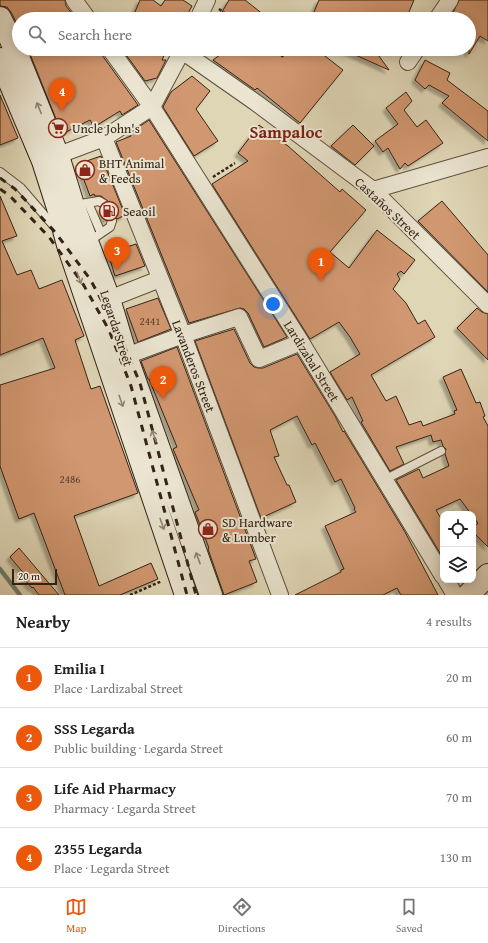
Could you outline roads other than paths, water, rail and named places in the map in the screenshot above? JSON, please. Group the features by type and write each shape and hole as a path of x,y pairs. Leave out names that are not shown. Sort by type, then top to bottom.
{"main road":[{"name":"Legarda Street","path":"0,18 6,47 83,244 109,299 126,356 211,595"},
{"name":"Legarda Street","path":"83,244 186,595"},
{"path":"468,595 488,575"}],"street":[{"path":"74,0 83,12"},
{"path":"202,12 208,0"},
{"path":"442,12 450,0"},
{"name":"Lardizabal Street","path":"115,56 152,107 301,342 440,571"},
{"path":"50,158 104,138 152,107 179,56"},
{"name":"Castaños Street","path":"190,56 373,190 488,305"},
{"name":"Lavanderos Street","path":"104,138 183,335 280,595"},
{"path":"373,190 488,157"},
{"path":"109,299 160,279"},
{"path":"126,356 183,335 239,318 259,359 301,342"},
{"path":"448,583 455,595"}],"lane":[{"path":"0,172 21,188 54,225 58,226 70,210 99,201 104,204"},
{"path":"70,210 83,244 110,227 112,221"},
{"path":"384,480 441,451"}],"waterway":[{"path":"0,569 20,595"}],"railway":[{"path":"0,178 15,189 55,232 90,279 116,327 140,383 196,595"},
{"path":"0,189 9,195 49,237 83,284 109,330 131,386 187,595"}],"place":[{"name":"2355 Legarda","path":"62,111"},
{"name":"Uncle John's","path":"58,128"},
{"name":"BHT Animal & Feeds","path":"85,170"},
{"name":"Seaoil","path":"109,211"},
{"name":"Life Aid Pharmacy","path":"117,270"},
{"name":"Emilia I","path":"321,281"},
{"name":"SSS Legarda","path":"163,399"},
{"name":"SD Hardware & Lumber","path":"208,529"}],"district":[{"name":"Sampaloc","path":"286,132"}]}
